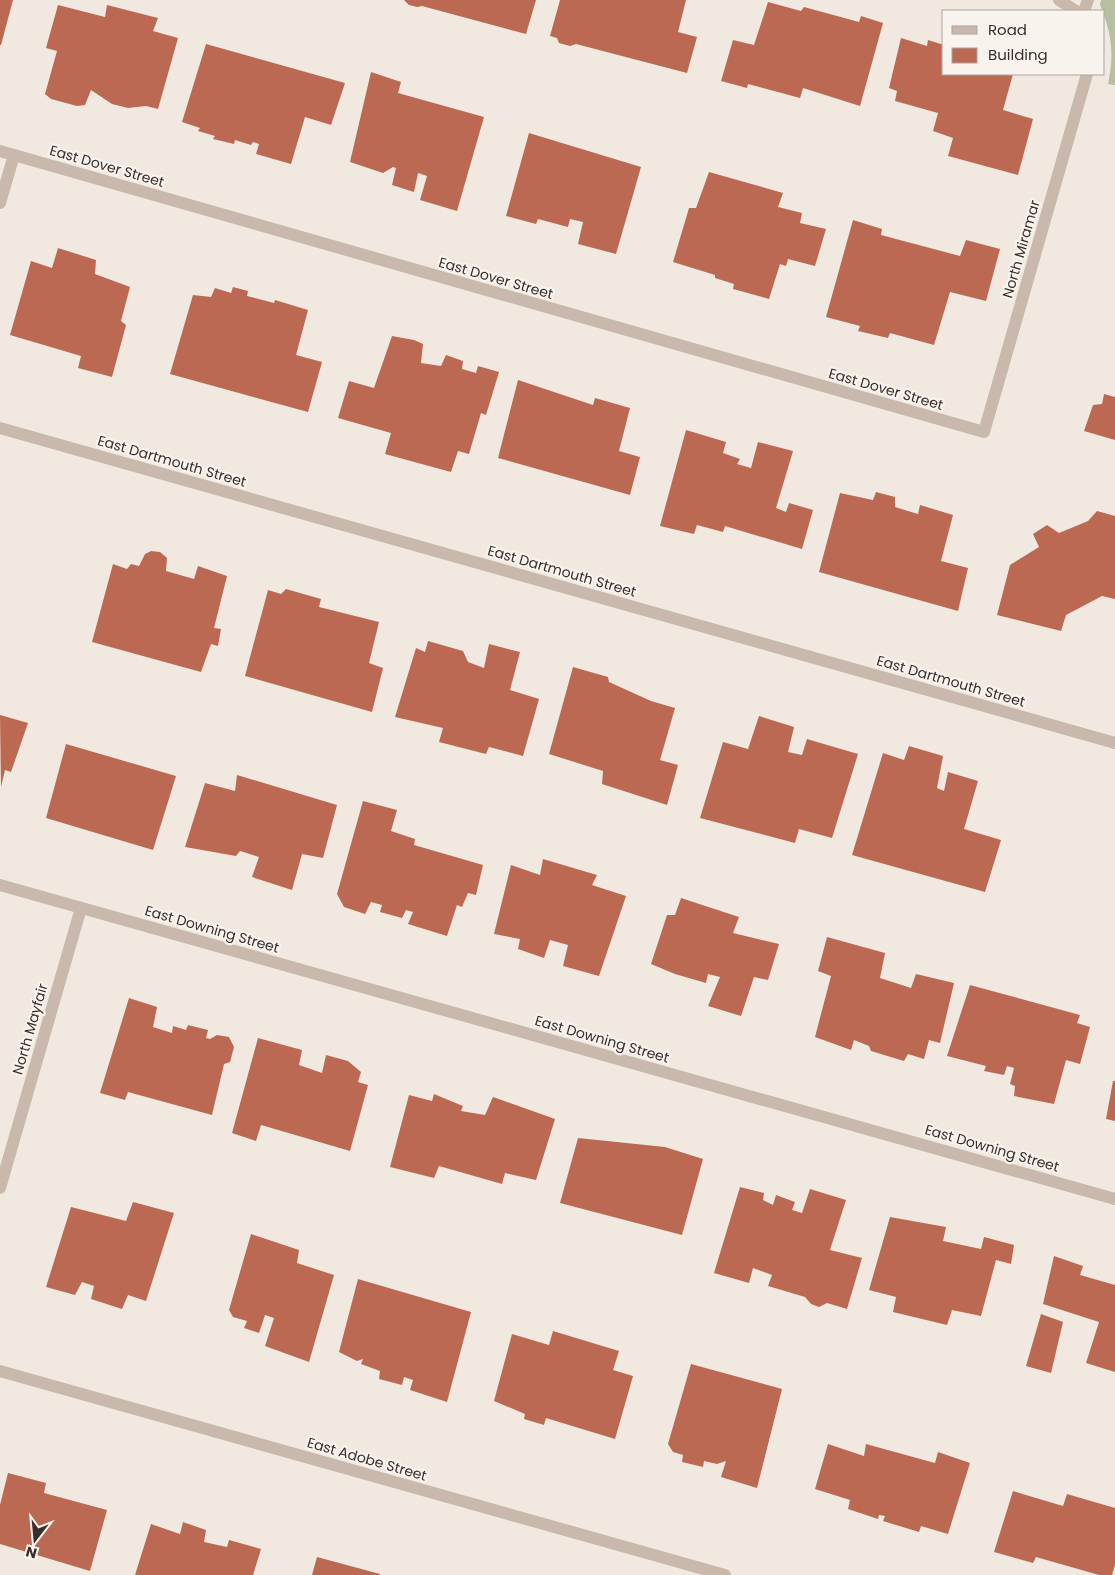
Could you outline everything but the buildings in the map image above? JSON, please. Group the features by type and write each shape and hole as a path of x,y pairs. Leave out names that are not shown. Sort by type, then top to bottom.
{"street":[{"path":"1059,0 1074,10"},
{"name":"North Miramar","path":"984,432 1087,75"},
{"name":"East Dover Street","path":"0,152 984,432"},
{"path":"0,203 14,155"},
{"name":"East Dartmouth Street","path":"0,428 1115,743"},
{"name":"East Downing Street","path":"0,885 1115,1199"},
{"name":"North Mayfair","path":"0,1188 81,908"},
{"name":"East Adobe Street","path":"0,1371 717,1574"}],"green space":[{"path":"1101,0 1115,0 1115,85 1108,84 1111,43 1105,19 1105,10 1102,10"}]}
